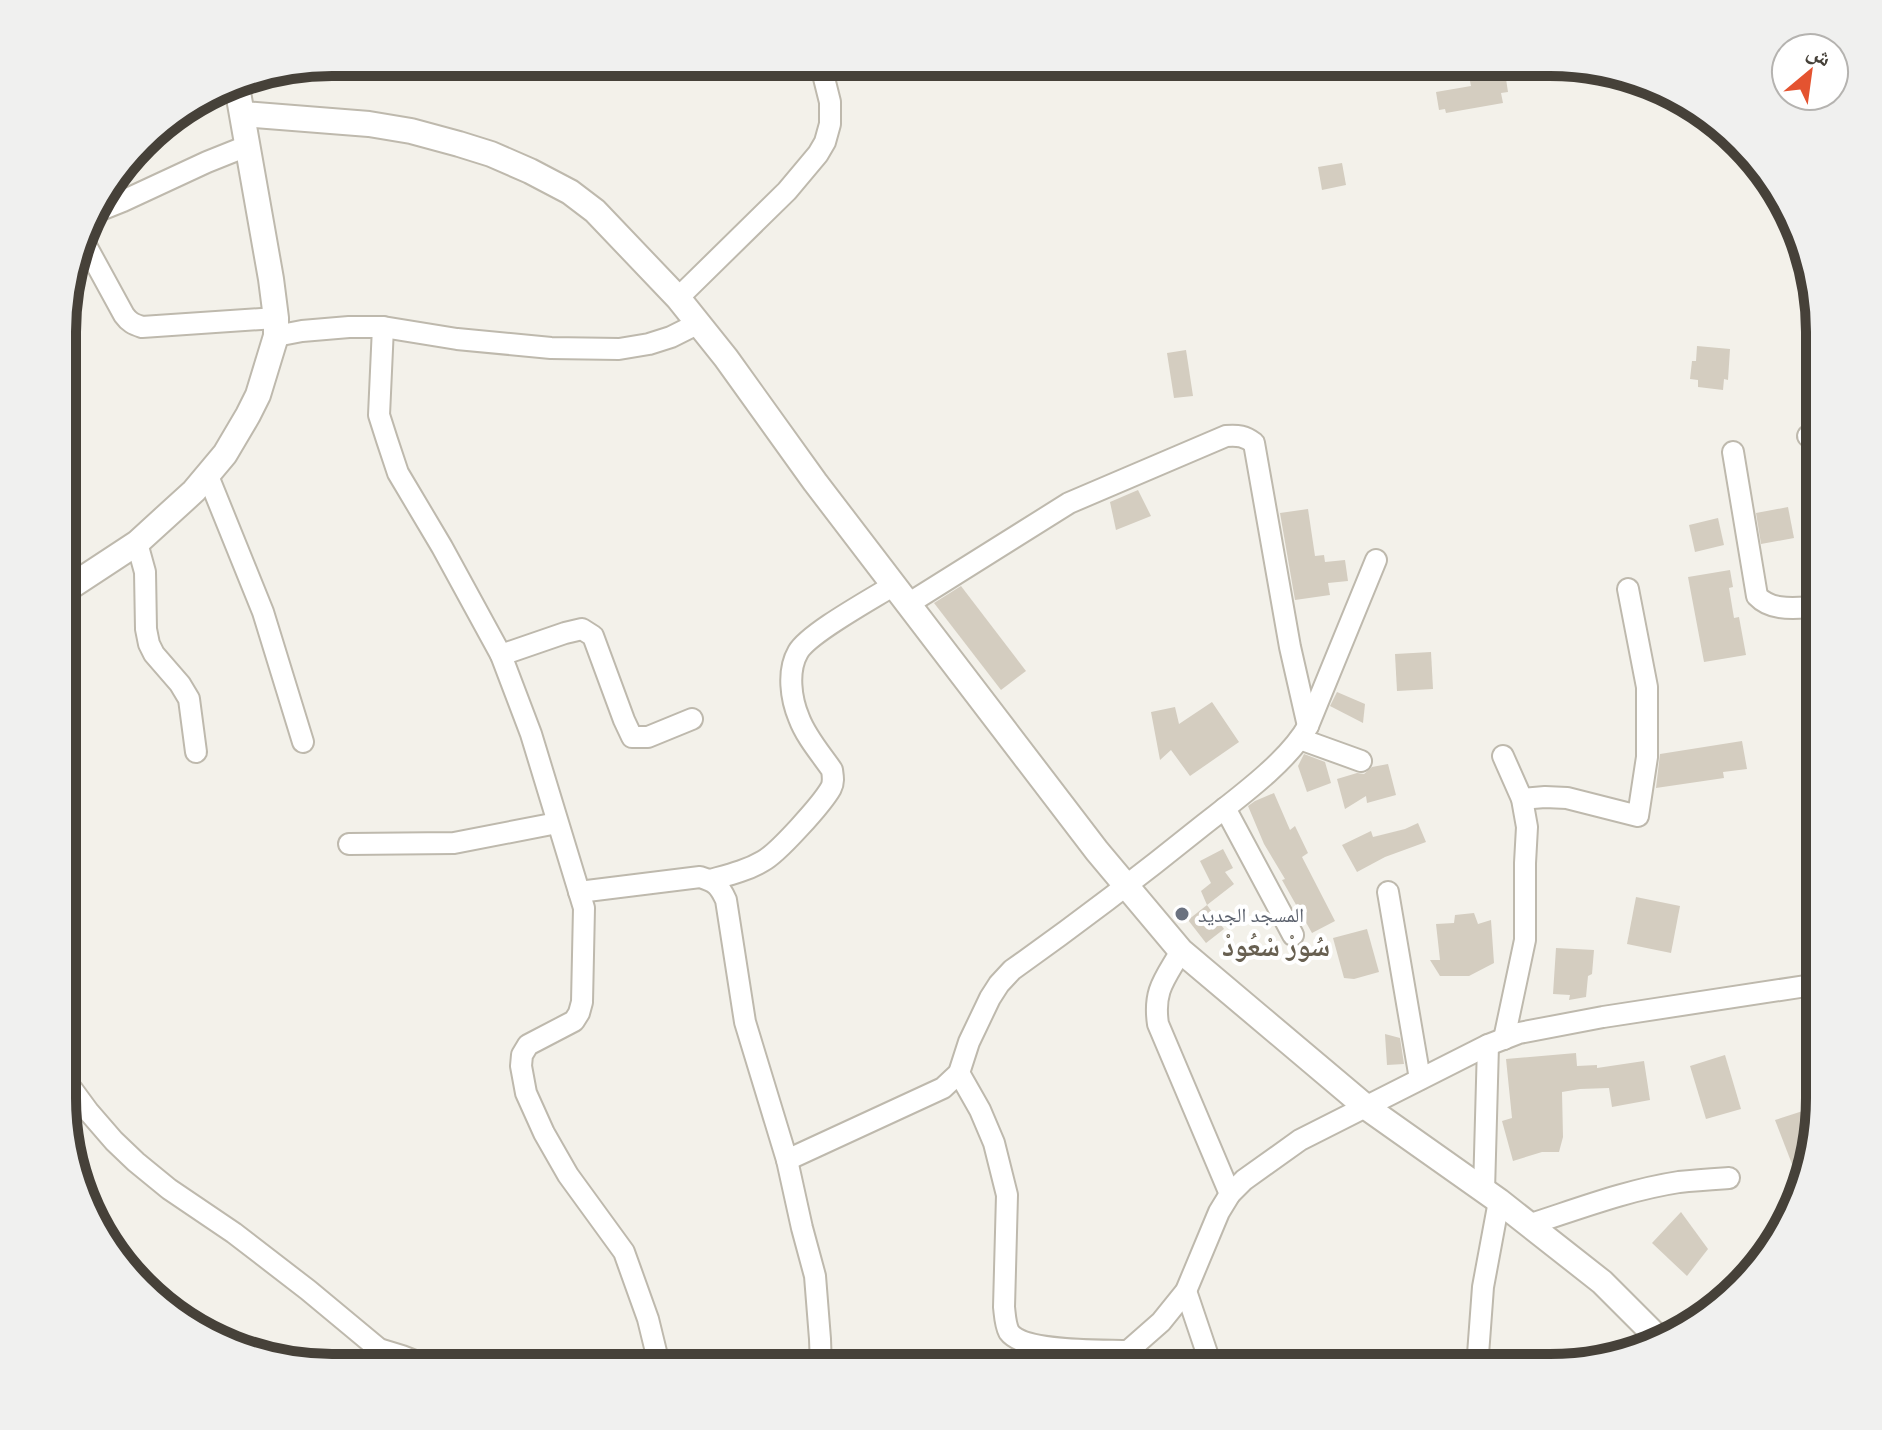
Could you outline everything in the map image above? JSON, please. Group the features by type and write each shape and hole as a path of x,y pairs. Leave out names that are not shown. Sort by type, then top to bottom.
{"street":[{"path":"678,298 787,191 818,154 830,124 830,102 824,76"},
{"path":"76,583 137,543 194,491 225,454 258,395 276,327 271,279 239,94"},
{"path":"243,114 369,124 411,131 491,154 570,192 595,211 699,323 815,482 1126,887 1181,951 1366,1107 1491,1196 1602,1282 1652,1332"},
{"path":"109,207 247,146"},
{"path":"89,251 128,321 142,327 276,327 302,331 383,327 457,339 551,348 619,349 671,337 699,323"},
{"path":"383,327 379,415 398,473 501,655 531,734 584,908 582,1002 579,1013 574,1021 528,1045 522,1055 521,1066 526,1093 568,1175 624,1252 648,1319 656,1353"},
{"path":"710,880 751,868 767,859 801,825 832,787 832,770 800,721 791,686 799,650 819,632 901,594 1069,503 1226,436 1247,437 1254,443 1304,733"},
{"path":"1733,452 1757,596 1765,604 1775,607 1806,607"},
{"path":"208,476 263,612 303,742"},
{"path":"137,543 145,572 149,644 189,699 196,752"},
{"path":"787,1160 943,1088 959,1073 969,1042 990,998 1012,970 1126,887 1288,753 1304,733 1376,560"},
{"path":"1522,799 1567,798 1638,816 1647,757 1647,687 1628,589"},
{"path":"501,655 582,629 593,636 632,737 648,737 692,719"},
{"path":"1304,733 1361,761"},
{"path":"1478,1354 1491,1196 1496,1042 1525,940 1527,827 1522,799 1503,756"},
{"path":"1225,808 1293,935"},
{"path":"349,844 454,843 557,823"},
{"path":"579,892 700,877 720,887 726,900 745,1022 787,1160 815,1276 820,1353"},
{"path":"1388,892 1420,1079"},
{"path":"1181,951 1158,991 1155,1007 1158,1024 1230,1194"},
{"path":"1126,1354 1161,1322 1186,1291 1219,1212 1230,1194 1244,1180 1300,1140 1519,1033 1805,986"},
{"path":"959,1073 994,1143 1007,1195 1004,1307 1006,1325 1011,1335 1048,1348 1128,1351"},
{"path":"77,1096 136,1162 169,1189 234,1233 379,1349 392,1353"},
{"path":"1528,1225 1644,1189 1679,1182 1729,1178"},
{"path":"1186,1291 1207,1354"},
{"path":"375,1353 379,1349"}],"building":[{"path":"1491,78 1492,81 1506,79 1508,92 1501,93 1503,103 1446,113 1445,109 1439,110 1436,92 1471,86 1470,81"},
{"path":"1342,163 1346,185 1322,190 1318,167"},
{"path":"1697,346 1730,349 1728,380 1724,379 1723,390 1698,387 1698,380 1690,379"},
{"path":"1186,350 1193,396 1174,398 1167,353"},
{"path":"1138,490 1151,516 1116,530 1110,502"},
{"path":"1788,507 1794,538 1761,544 1756,513"},
{"path":"1308,509 1315,556 1324,555 1325,562 1345,560 1348,581 1328,583 1330,595 1295,600 1280,513"},
{"path":"1718,518 1724,545 1695,552 1689,525"},
{"path":"1730,570 1733,587 1729,588 1734,618 1739,617 1746,655 1704,662 1688,577"},
{"path":"961,586 1026,671 1001,690 934,603"},
{"path":"1431,652 1433,689 1397,691 1395,654"},
{"path":"1337,692 1365,704 1363,723 1330,706"},
{"path":"1212,702 1239,742 1190,776 1171,750 1160,760 1151,712 1175,707 1179,724"},
{"path":"1742,741 1747,769 1723,772 1724,778 1656,788 1660,754"},
{"path":"1304,754 1325,762 1331,783 1307,792 1298,766"},
{"path":"1388,764 1396,795 1367,803 1366,796 1345,809 1337,779 1364,774 1372,767"},
{"path":"1274,793 1290,830 1295,826 1308,853 1302,857 1335,921 1312,933 1282,880 1285,879 1264,844 1248,806"},
{"path":"1418,823 1426,842 1385,857 1357,872 1342,845 1371,831 1373,837"},
{"path":"1223,849 1233,868 1225,872 1234,884 1207,905 1201,891 1211,883 1200,861"},
{"path":"1636,897 1680,906 1671,953 1627,944"},
{"path":"1207,905 1224,929 1206,943 1188,920"},
{"path":"1474,913 1478,924 1491,920 1494,963 1469,976 1440,976 1430,960 1440,960 1436,924 1454,923 1455,915"},
{"path":"1367,929 1379,972 1354,979 1344,978 1333,938"},
{"path":"1556,948 1594,950 1586,997 1569,1000 1570,995 1553,994"},
{"path":"1385,1034 1400,1038 1404,1064 1387,1065"},
{"path":"1576,1053 1577,1066 1597,1065 1597,1068 1644,1061 1650,1100 1612,1107 1609,1088 1562,1092 1563,1137 1559,1152 1542,1152 1513,1161 1502,1121 1512,1118 1506,1059"},
{"path":"1725,1055 1741,1109 1706,1119 1690,1066"},
{"path":"1805,1110 1795,1171 1775,1120"},
{"path":"1681,1212 1708,1249 1687,1276 1652,1243"}],"place":[{"name":"المسجد الجديد","path":"1182,914"}],"district":[{"name":"سُورْ سْعُودْ","path":"1276,946"}]}
